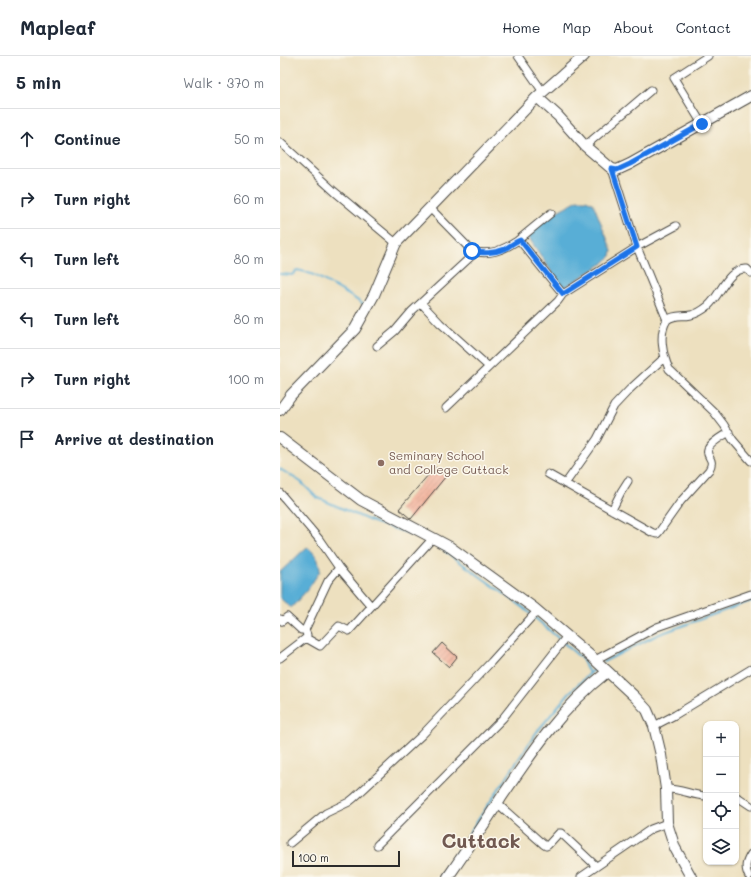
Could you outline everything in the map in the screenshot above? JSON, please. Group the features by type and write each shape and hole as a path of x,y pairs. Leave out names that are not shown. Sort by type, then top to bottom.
{"street":[{"path":"518,56 540,94 558,116 585,146 612,169 637,247 666,320 662,343 669,369 714,412 733,440 751,461"},
{"path":"280,410 291,395 355,330 374,296 396,242 540,94 584,56"},
{"path":"702,124 674,78 708,56"},
{"path":"585,146 651,90"},
{"path":"612,169 617,170 630,164 751,96"},
{"path":"280,142 335,192 396,242"},
{"path":"430,208 472,251 476,252 495,252 505,249 552,213"},
{"path":"446,408 558,301 563,294 637,247 676,226"},
{"path":"517,241 520,240 563,294"},
{"path":"378,346 395,331 412,311 476,252"},
{"path":"666,320 671,316 691,315 702,311 709,306 732,274 742,269 747,269 751,273"},
{"path":"421,303 440,323 489,367"},
{"path":"565,484 597,439 614,406 665,357"},
{"path":"548,474 657,534 681,501 709,470 712,462 708,454 708,450 711,445 729,432"},
{"path":"280,438 361,500 450,547 537,611 596,661 635,697 647,710 654,726 661,755 666,789 666,823 675,848 691,877"},
{"path":"612,510 628,481"},
{"path":"280,494 319,539 339,568 371,606"},
{"path":"306,638 320,646 340,626 349,631 433,538"},
{"path":"280,658 306,638 306,630 328,581 339,568"},
{"path":"596,661 657,627 751,594"},
{"path":"290,843 326,813 354,798 416,740 491,662 537,611"},
{"path":"280,619 282,621 287,616 301,630 306,630"},
{"path":"377,845 503,718 567,636"},
{"path":"654,726 674,716 751,669"},
{"path":"448,877 533,750 555,722 594,682 607,672"},
{"path":"666,789 674,788 698,796 703,796"},
{"path":"739,798 751,806"},
{"path":"498,804 546,846 559,833 561,833 596,866"},
{"path":"581,877 651,829 666,823"},
{"path":"748,877 746,862 751,854"}],"water":[{"path":"578,200 586,200 593,203 612,251 611,256 604,263 565,287 561,286 527,235 552,214"},
{"path":"307,547 316,557 319,563 320,571 308,589 291,608 280,598 280,572"}],"building":[{"path":"435,467 446,476 411,519 399,509"},
{"path":"442,643 457,657 449,667 433,653"}],"waterway":[{"path":"280,274 292,275 297,270 308,273 318,277 364,305"},
{"path":"280,469 301,482 316,497 375,523 411,534 427,541"},
{"path":"435,544 524,608 582,659 589,673"},
{"path":"603,662 657,635 751,601"},
{"path":"440,877 536,733 569,693 598,666"}],"place":[{"name":"Seminary School and College Cuttack","path":"381,463"}],"district":[{"name":"Cuttack","path":"481,841"}],"route":[{"path":"472,251 495,252 505,249 520,240 563,294 637,247 612,169 617,170 630,164 702,124"}]}
